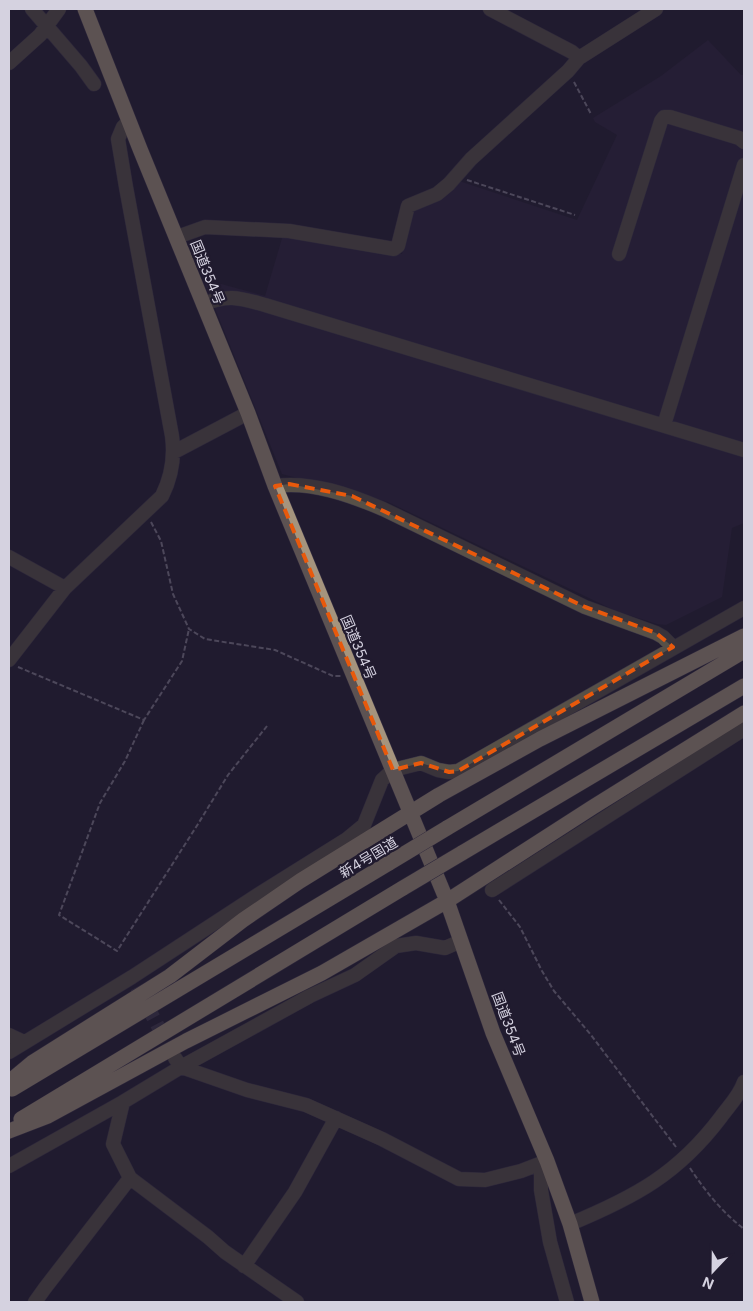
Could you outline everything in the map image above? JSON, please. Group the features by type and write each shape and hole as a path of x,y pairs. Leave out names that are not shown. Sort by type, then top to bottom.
{"highway":[{"name":"国道354号","path":"85,9 248,413 275,486 447,901 494,1033 547,1162 570,1224 592,1302"},
{"path":"9,1082 33,1062 170,976 243,920 300,881 438,795 540,739 744,636"},
{"name":"新4号国道","path":"9,1091 744,651"},
{"path":"9,1126 403,888 744,686"},
{"path":"9,1131 48,1116 186,1041 322,973 447,901 744,713"}],"street":[{"path":"32,9 94,84"},
{"path":"9,63 40,35 59,9"},
{"path":"490,9 580,58"},
{"path":"176,237 205,226 279,231 340,239 394,249 398,246 408,206 438,194 471,159 580,58 656,9"},
{"path":"619,254 661,121 664,117 739,138 744,142"},
{"path":"13,664 66,588 162,496 170,481 174,452 118,139 123,127 129,121"},
{"path":"664,425 744,166"},
{"path":"203,304 219,298 234,297 265,305 744,450"},
{"path":"174,452 248,413"},
{"path":"275,486 289,484 320,488 352,496 392,513 585,607 656,633 673,647"},
{"path":"9,557 66,588"},
{"path":"9,1052 134,982 358,831 368,818 382,780 394,770 422,763 438,770 458,771 744,608"},
{"path":"492,890 744,729"},
{"path":"9,1166 123,1102 178,1063 355,975 396,946 416,942 444,948 461,941"},
{"path":"9,1035 24,1042"},
{"path":"178,1063 247,1090 306,1105 382,1139 459,1179 486,1180 547,1162"},
{"path":"570,1224 609,1208 661,1178 708,1134 738,1095 744,1082"},
{"path":"123,1102 113,1144 130,1178 244,1266 297,1302"},
{"path":"244,1266 295,1192 336,1118"},
{"path":"547,1162 542,1173 541,1190 550,1242 567,1302"},
{"path":"35,1302 130,1178"}],"path":[{"path":"568,71 591,114"},
{"path":"457,175 462,179 575,215"},
{"path":"147,511 149,520 161,540 173,594 190,629 205,639 275,650 333,676 353,675"},
{"path":"190,629 182,661 144,720 125,761 100,803 59,915 117,951 228,775 267,726"},
{"path":"13,664 144,720"},
{"path":"492,890 520,928 554,991 591,1035 721,1210 744,1229"}],"highlighted area":[{"path":"289,484 352,496 585,607 656,633 673,647 458,771 449,772 421,763 393,770 275,486"}],"shaded area":[{"path":"708,40 741,75 744,75 744,523 732,528 722,597 666,625 657,624 616,611 388,502 282,474 203,279 265,296 283,235 402,254 411,212 438,200 453,189 459,181 577,220 617,135 595,122 593,118 661,76"}],"tunnel":[{"path":"137,987 175,1058"}]}
